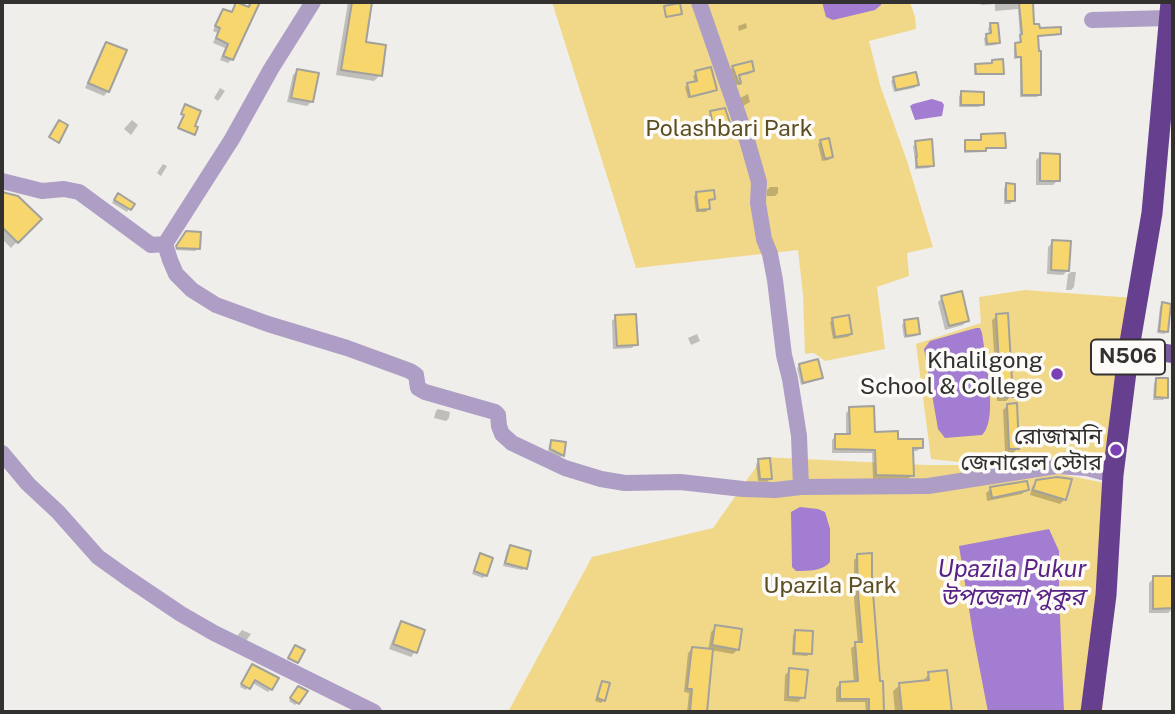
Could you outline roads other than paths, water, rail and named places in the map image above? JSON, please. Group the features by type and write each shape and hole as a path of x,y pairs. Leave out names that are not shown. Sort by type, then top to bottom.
{"highway":[{"name":"N506","path":"1091,712 1106,595 1113,475 1129,348 1152,213 1170,10"}],"main road":[{"path":"1129,348 1173,354"}],"street":[{"path":"313,2 232,139 165,244 176,274 192,290 216,305 347,348 410,372 416,375 418,388 425,392 495,412 502,434 512,443 565,468 601,479 625,483 680,482 775,490 801,487 928,486 1056,466 1087,468 1113,475"},
{"path":"699,2 759,182 758,203 775,280 799,436 801,487"},
{"path":"1092,20 1170,10"},
{"path":"2,181 42,191 64,189 79,192 151,245 165,244"},
{"path":"2,453 98,557 181,614 214,633 374,712"}],"water":[{"path":"822,2 881,2 881,5 875,10 833,20 826,17"},
{"path":"932,99 944,105 942,116 915,120 910,106"},
{"path":"980,328 982,333 988,371 990,416 987,427 982,435 945,438 938,429 924,349 930,341"},
{"path":"800,507 825,512 830,529 830,562 819,569 796,571 792,567 791,512"},
{"name":"Upazila Pukur উপজেলা পুকুর","path":"1049,529 1059,551 1064,712 988,712 959,546"}],"place":[{"name":"Khalilgong School & College","path":"1057,374"},
{"name":"রোজামনি জেনারেল স্টোর","path":"1116,450"}],"park label":[{"name":"Polashbari Park","path":"729,129"},
{"name":"Upazila Park","path":"830,586"}]}
